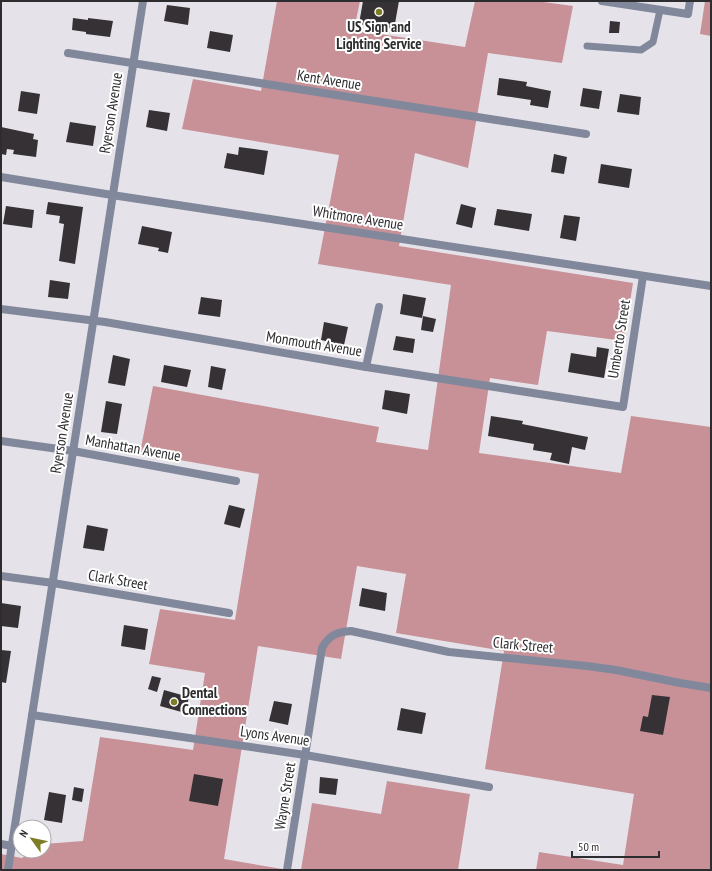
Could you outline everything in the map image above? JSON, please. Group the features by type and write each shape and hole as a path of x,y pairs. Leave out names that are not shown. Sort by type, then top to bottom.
{"street":[{"name":"Ryerson Avenue","path":"16,819 143,1"},
{"path":"602,1 688,14 690,1"},
{"name":"Kent Avenue","path":"68,53 586,134"},
{"name":"Whitmore Avenue","path":"1,177 711,286"},
{"name":"Umberto Street","path":"623,407 643,276"},
{"path":"366,367 379,307"},
{"name":"Monmouth Avenue","path":"1,310 93,320 366,367 623,407"},
{"name":"Manhattan Avenue","path":"1,441 73,451 236,481"},
{"name":"Clark Street","path":"1,576 229,612"},
{"name":"Clark Street","path":"333,635 351,631 449,652 533,659 587,666 711,688"},
{"name":"Wayne Street","path":"288,870 322,648 326,640 333,635"},
{"name":"Lyons Avenue","path":"32,715 305,755 489,786"},
{"path":"1,844 12,846"},
{"name":"Ryerson Avenue","path":"8,870 12,846"}],"lane":[{"path":"587,46 641,50 653,42 660,10"}],"shaded area":[{"path":"277,1 360,1 354,30 465,47 475,1 536,1 573,6 562,63 488,53 468,168 415,153 399,246 633,283 624,341 547,331 538,385 490,378 479,453 621,473 631,416 711,427 711,870 536,870 539,852 623,865 634,794 485,769 504,651 396,633 406,574 357,566 341,659 258,646 224,859 288,870 1,870 1,854 12,856 12,859 52,859 52,843 83,841 100,737 193,750 205,673 149,664 160,609 235,620 259,474 140,453 153,386 379,427 376,442 428,450 451,285 318,264 339,155 182,129 193,79 261,91"},
{"path":"705,1 711,1 711,36 700,34"},
{"path":"387,781 470,794 458,870 301,870 312,803 381,814"}],"building":[{"name":"US Sign and Lighting Service","path":"363,1 399,1 394,29 359,24"},
{"path":"167,5 190,8 188,25 164,21"},
{"path":"73,18 113,21 110,37 86,34 86,32 72,30"},
{"path":"610,21 620,22 619,33 609,33"},
{"path":"210,31 233,35 230,52 207,48"},
{"path":"499,78 527,82 526,86 551,91 548,108 530,105 531,100 497,95"},
{"path":"583,88 602,91 599,109 580,106"},
{"path":"21,91 40,94 37,114 18,111"},
{"path":"620,94 641,97 639,115 617,112"},
{"path":"149,110 170,113 167,131 146,127"},
{"path":"70,122 96,126 93,146 66,142"},
{"path":"1,127 34,134 33,139 38,140 36,157 13,154 14,150 7,149 6,155 1,154"},
{"path":"239,147 268,151 264,175 224,168 227,153 238,155"},
{"path":"554,154 567,157 564,174 551,172"},
{"path":"601,164 632,169 629,188 598,183"},
{"path":"48,202 83,207 75,264 59,261 64,224 59,223 60,216 46,214"},
{"path":"461,204 476,208 472,228 456,224"},
{"path":"6,206 34,210 32,228 3,224"},
{"path":"497,209 532,214 529,231 494,225"},
{"path":"564,215 580,217 576,241 560,238"},
{"path":"142,226 172,232 168,253 158,251 159,248 138,244"},
{"path":"50,280 70,283 68,299 48,297"},
{"path":"403,294 426,298 422,318 400,314"},
{"path":"201,297 222,300 220,317 198,314"},
{"path":"423,316 436,319 433,332 421,330"},
{"path":"324,322 348,327 344,345 321,340"},
{"path":"396,336 415,339 413,353 393,350"},
{"path":"597,347 609,349 604,378 568,372 571,353 596,357"},
{"path":"113,355 130,359 125,386 108,383"},
{"path":"164,365 191,370 187,387 161,382"},
{"path":"211,366 226,369 222,390 208,387"},
{"path":"385,390 410,394 407,414 382,409"},
{"path":"106,401 122,404 117,434 101,432"},
{"path":"491,416 523,421 522,424 588,437 585,450 572,447 569,464 550,460 552,453 533,450 534,444 488,436"},
{"path":"229,505 245,509 240,528 224,524"},
{"path":"87,525 108,529 104,551 83,548"},
{"path":"362,588 387,593 385,611 359,606"},
{"path":"1,603 21,606 18,628 1,626"},
{"path":"124,625 148,629 145,650 121,646"},
{"path":"1,650 11,651 6,683 1,682"},
{"path":"152,676 161,678 157,692 148,689"},
{"name":"Dental Connections","path":"164,690 189,697 185,713 160,706"},
{"path":"652,695 670,697 663,735 640,731 643,716 648,717"},
{"path":"274,701 292,704 288,725 269,721"},
{"path":"401,708 426,713 422,734 397,730"},
{"path":"194,774 223,779 218,806 189,801"},
{"path":"320,777 338,779 336,795 319,793"},
{"path":"74,787 84,789 82,802 72,800"},
{"path":"49,792 66,795 62,823 52,821 52,819 44,819"}],"place":[{"name":"US Sign and Lighting Service","path":"379,12"},
{"name":"Dental Connections","path":"174,702"}]}
